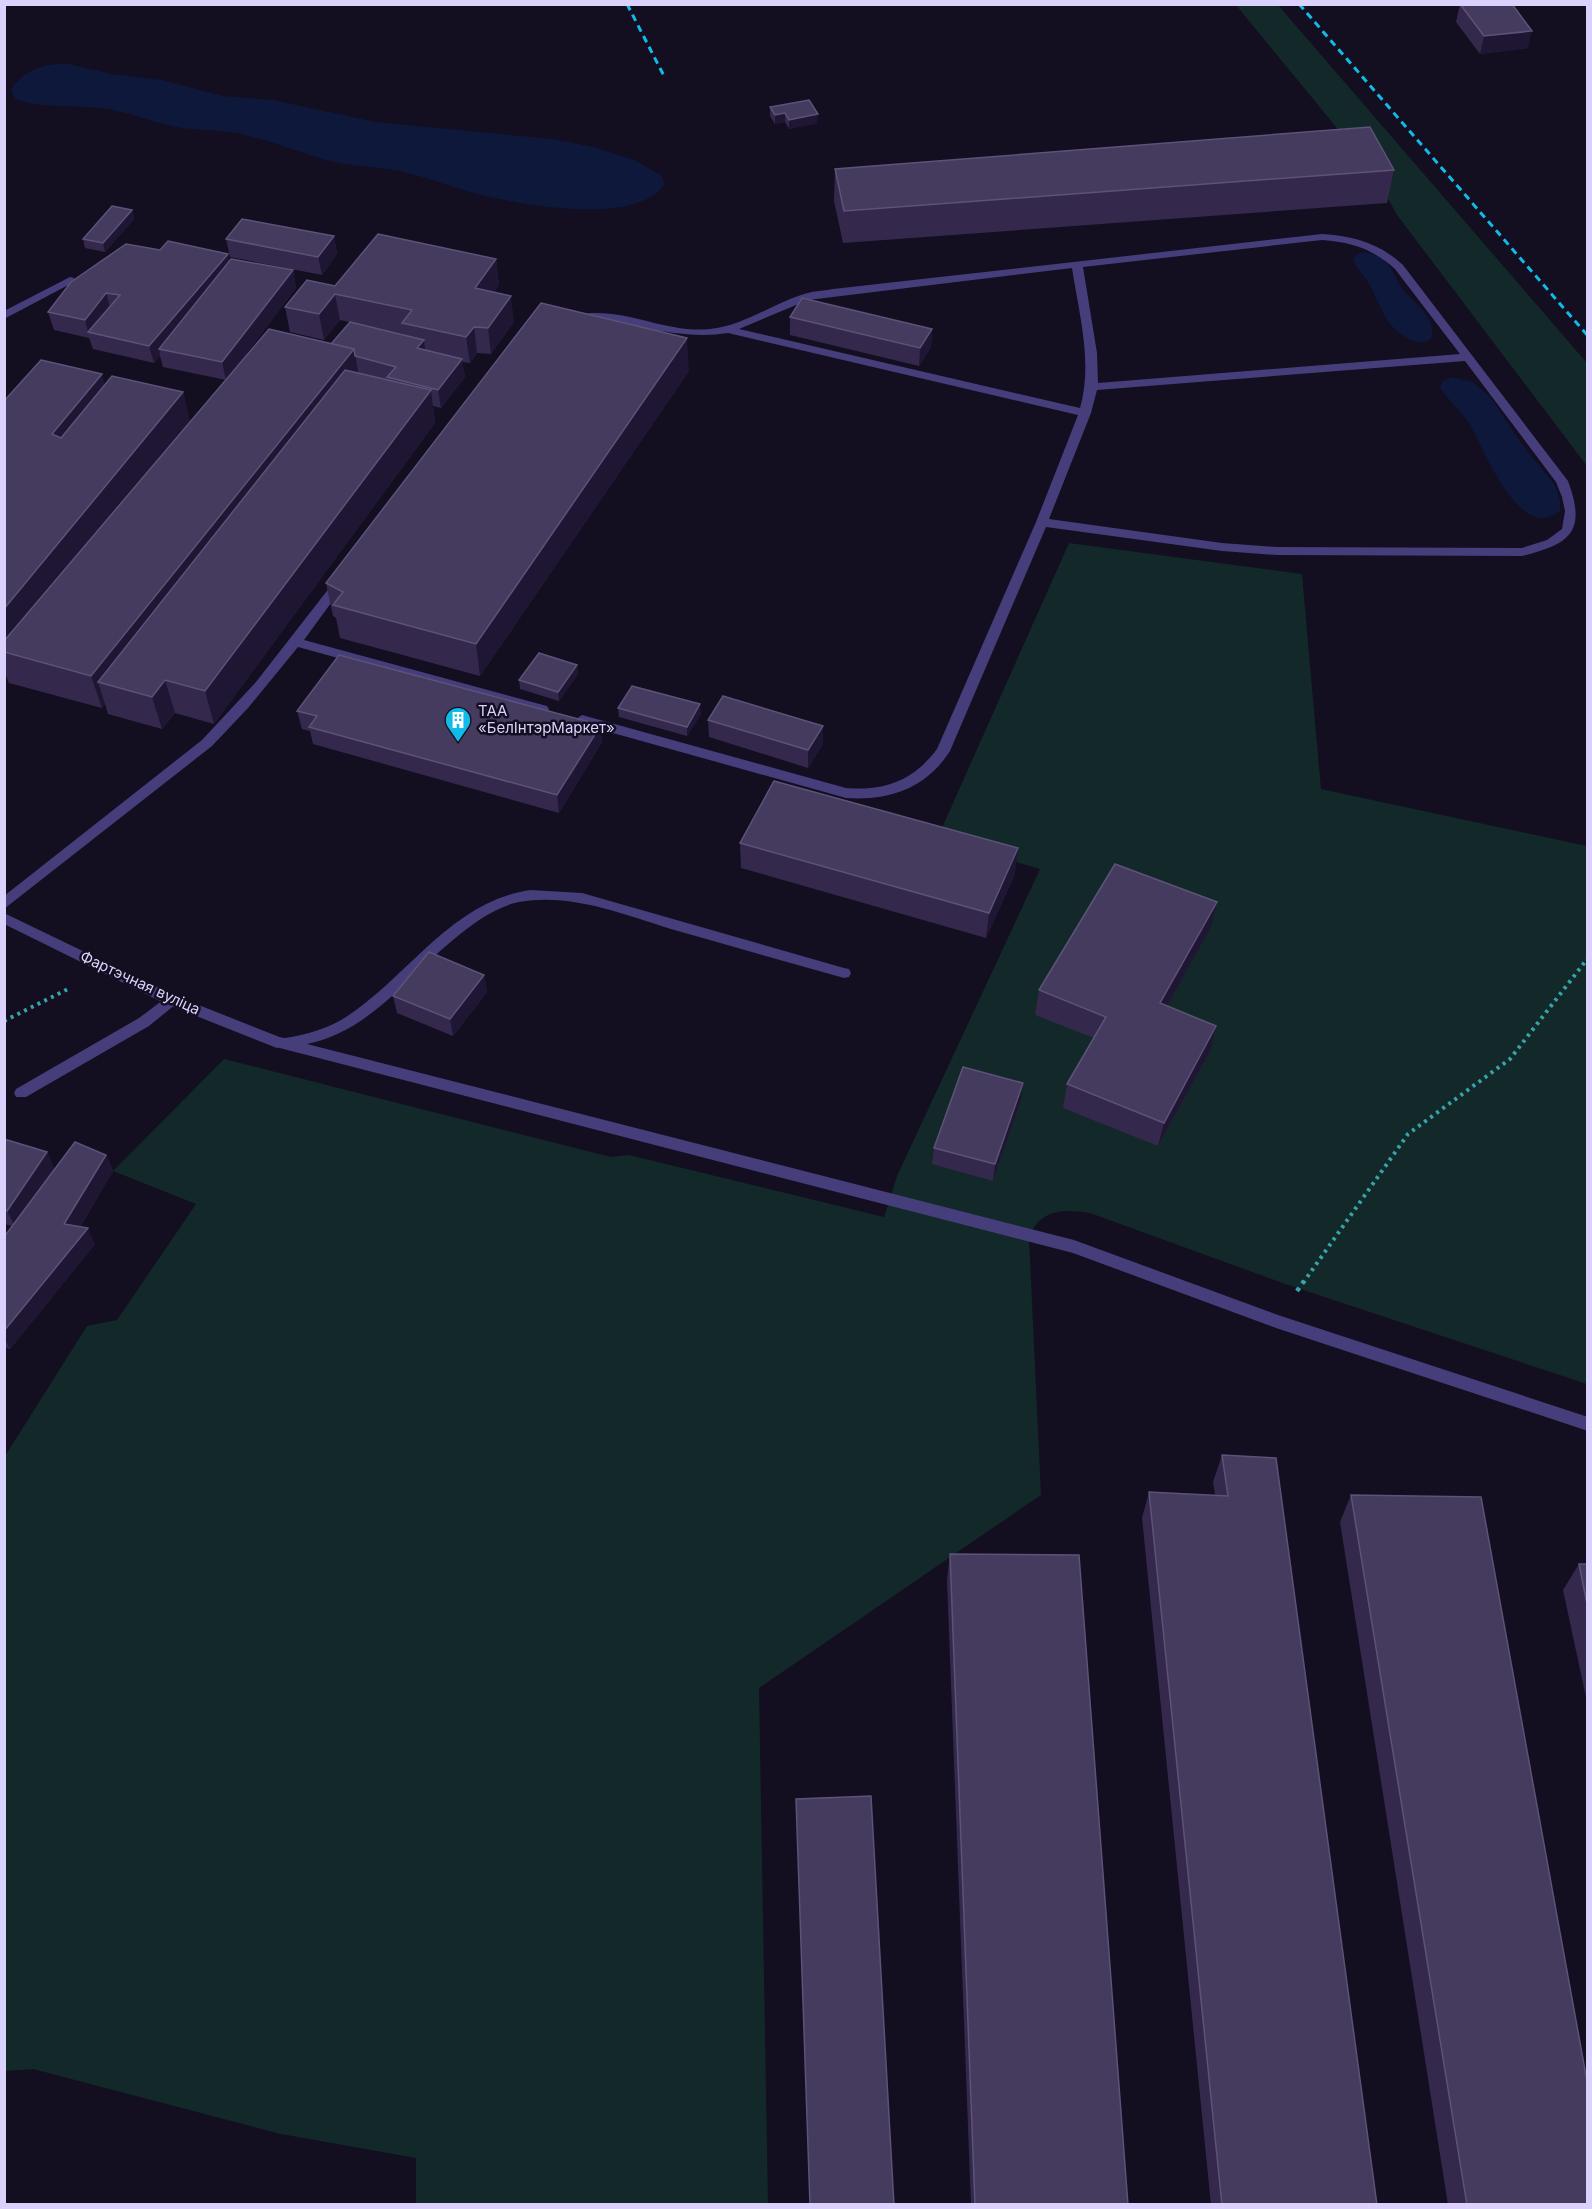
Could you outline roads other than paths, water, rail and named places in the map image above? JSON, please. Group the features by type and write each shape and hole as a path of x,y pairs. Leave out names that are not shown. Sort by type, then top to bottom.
{"street":[{"path":"568,318 592,316 615,319 694,335 728,330 778,307 805,297 823,294 1322,237 1348,238 1369,244 1387,254 1399,267 1562,481 1570,499 1573,518 1565,534 1546,547 1522,552 1331,554 1222,546 1042,522"},
{"path":"296,642 846,793 867,795 889,791 915,781 932,768 943,751 1042,522 1085,413 1092,387 1091,353 1077,266"},
{"path":"4,316 70,280"},
{"path":"728,330 1085,413"},
{"path":"1092,387 1468,357"},
{"path":"4,903 207,743 237,714 296,642 352,566"},
{"path":"277,1042 301,1041 324,1035 347,1024 367,1010 451,933 474,916 501,902 528,896 558,895 582,898 844,973"},
{"name":"Фартэчная вуліца","path":"4,918 171,999 277,1042 1074,1247 1276,1321 1587,1424"},
{"path":"21,1093 144,1022 171,999"}],"water":[{"path":"64,63 112,74 162,80 223,96 273,100 376,122 553,139 594,147 634,160 661,175 665,184 651,197 632,205 608,209 531,205 480,195 398,171 335,162 235,133 180,128 101,108 47,105 15,99 11,90 27,73 48,65"},
{"path":"1361,252 1378,256 1389,266 1402,288 1428,317 1432,331 1431,339 1423,342 1412,340 1401,334 1388,321 1368,282 1354,261 1353,258"},
{"path":"1452,377 1473,382 1491,398 1521,443 1555,485 1560,500 1560,511 1545,518 1530,515 1504,488 1469,423 1440,387 1443,381"}],"railway":[{"path":"627,4 664,76"},
{"path":"1299,4 1588,336"}],"place":[{"name":"ТАА «БелІнтэрМаркет»","path":"458,743"}]}
